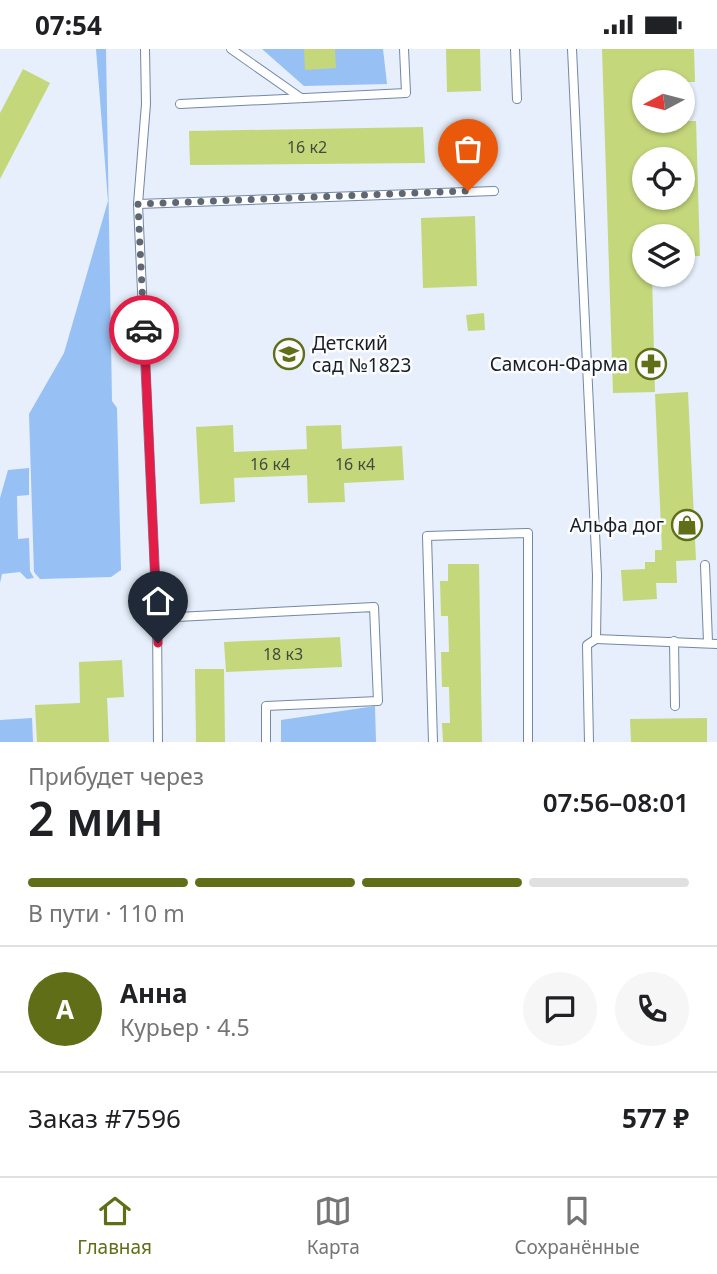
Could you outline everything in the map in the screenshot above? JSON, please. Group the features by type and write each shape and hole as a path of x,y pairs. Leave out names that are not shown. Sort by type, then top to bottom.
{"lane":[{"path":"145,49 146,104 138,204 157,618 158,742"},
{"path":"230,49 301,98"},
{"path":"180,104 406,93 404,49"},
{"path":"515,49 517,99"},
{"path":"572,49 597,575 596,639"},
{"path":"138,204 494,191"},
{"path":"433,742 427,536 528,533 528,742"},
{"path":"589,742 587,645 596,639 713,643 705,565"},
{"path":"157,618 374,607 378,701 266,706 266,742"},
{"path":"674,641 675,706"}],"shaded area":[{"path":"96,49 106,49 112,401 117,408 121,570 111,577 40,579 34,572 29,414 64,353 108,201"},
{"path":"262,49 383,49 387,84 304,86"},
{"path":"29,468 29,495 17,496 18,539 29,538 30,571 34,578 27,579 20,572 2,574 0,583 0,498 8,470"},
{"path":"375,706 376,742 281,742 281,720"},
{"path":"32,718 33,742 0,742 0,720"}],"building":[{"path":"304,49 335,49 336,68 305,70"},
{"path":"446,49 480,49 481,91 447,92"},
{"path":"602,49 694,49 695,70 632,70 632,133 695,133 696,121 700,256 695,256 695,224 632,224 632,287 652,287 655,392 613,393"},
{"path":"23,69 50,83 0,179 0,113"},
{"path":"423,127 425,163 190,165 189,131"},
{"path":"475,216 477,286 423,288 421,218"},
{"path":"484,313 485,330 468,331 466,315"},
{"path":"688,392 696,560 676,561 677,583 656,583 657,599 623,601 621,570 645,569 645,562 655,562 655,550 662,550 655,394"},
{"path":"233,425 234,452 307,449 306,426 341,425 342,449 402,446 404,480 344,483 345,502 308,503 307,475 234,478 235,502 200,504 196,427"},
{"path":"448,564 479,564 482,742 443,742 442,723 450,723 449,687 442,687 441,652 449,652 448,616 441,616 440,581 448,581"},
{"path":"340,637 342,667 226,672 224,642"},
{"path":"122,660 124,697 107,698 109,742 37,742 35,705 80,703 79,662"},
{"path":"195,669 224,669 225,742 196,742"},
{"path":"707,718 707,742 631,742 630,719"}],"way so far":[{"path":"144,330 138,204 468,191"}],"place":[{"name":"Детский сад №1823","path":"289,354"},
{"name":"Самсон-Фарма","path":"651,364"},
{"name":"Альфа дог","path":"687,525"}],"route":[{"path":"144,330 158,643"}]}
